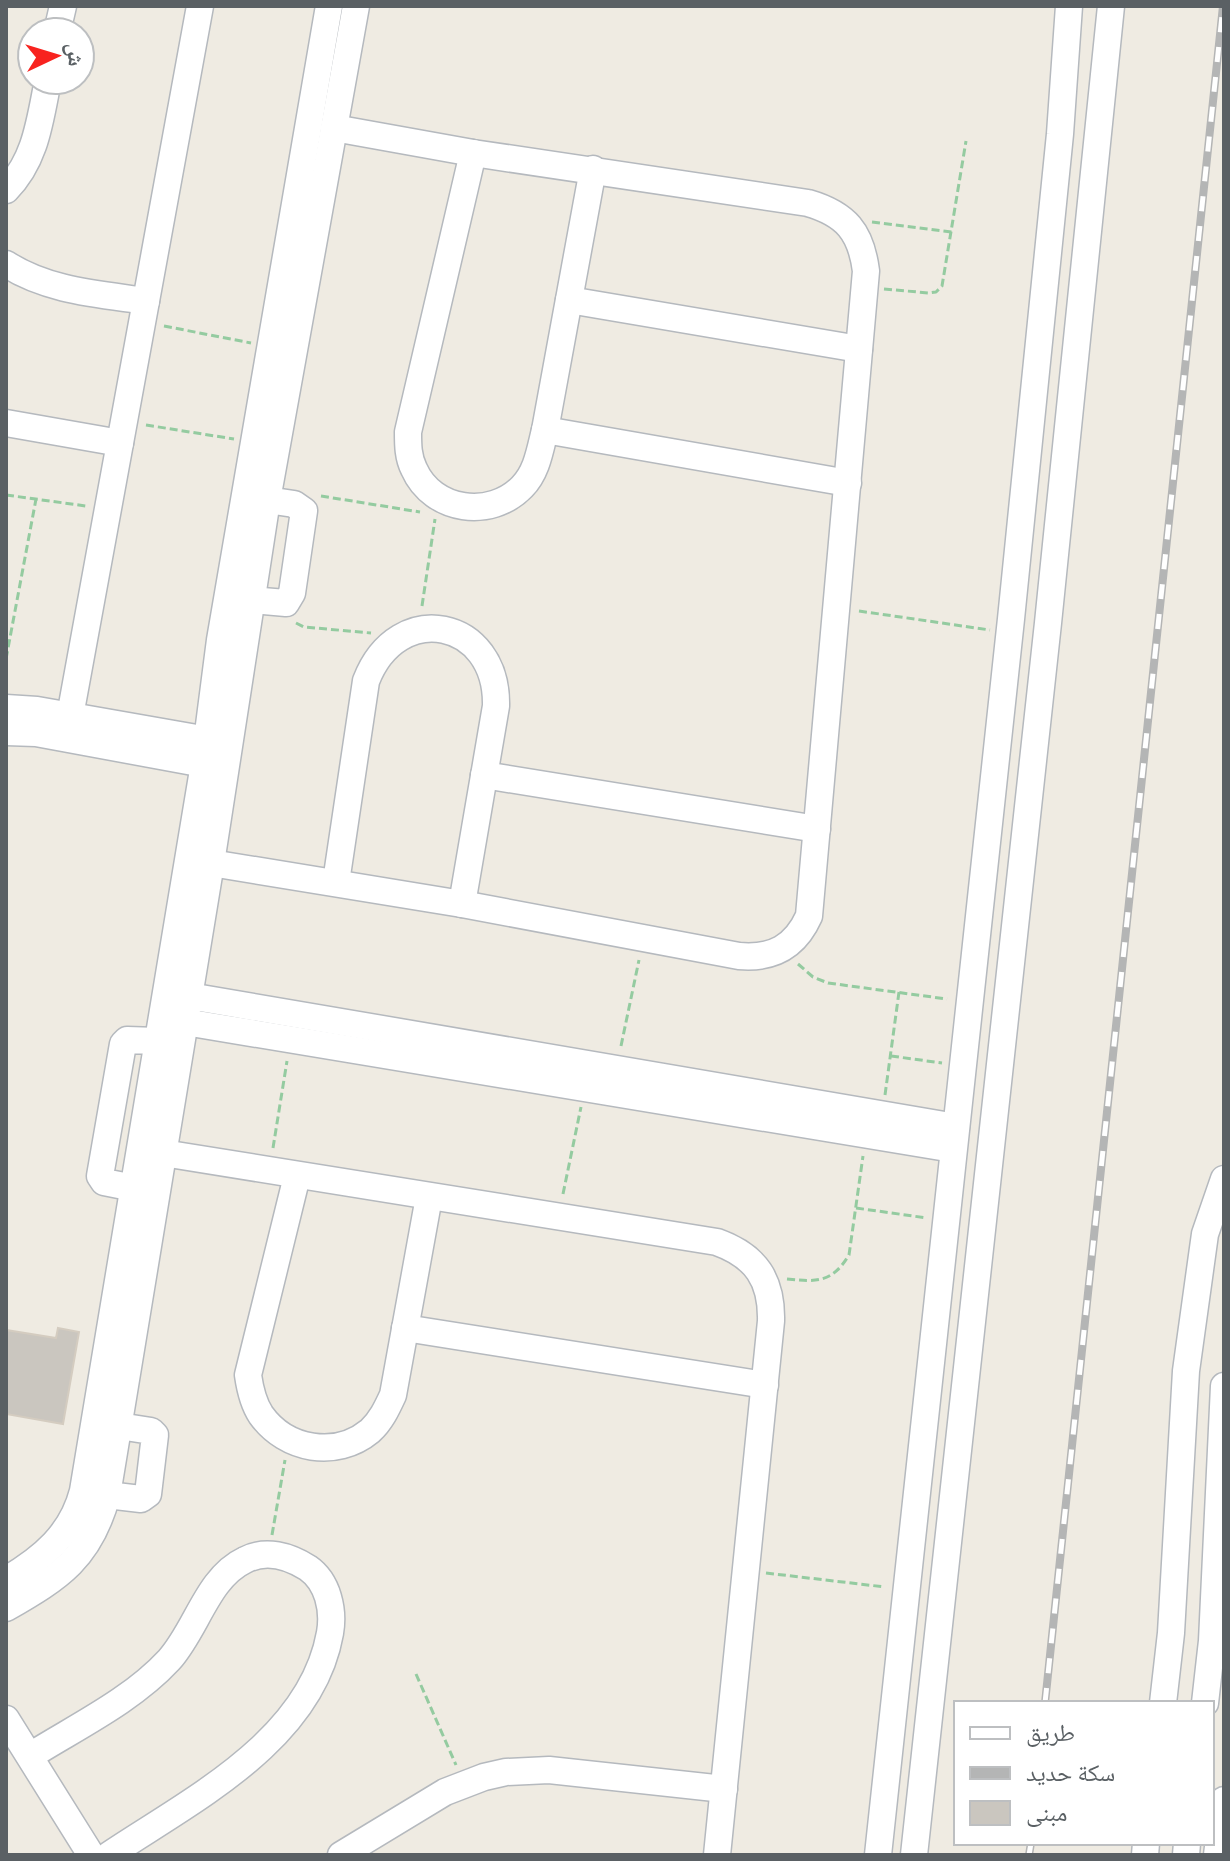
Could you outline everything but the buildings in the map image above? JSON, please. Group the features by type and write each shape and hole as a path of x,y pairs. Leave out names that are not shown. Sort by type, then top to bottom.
{"street":[{"path":"70,716 200,6"},
{"path":"6,1608 57,1578 75,1561 101,1519 107,1495 102,1455 134,1188 185,1022 211,863 253,442 329,6"},
{"path":"6,1580 41,1557 71,1525 83,1491 119,1426 163,1153 158,1041 206,752 232,642 251,600 356,6"},
{"path":"878,1855 1010,626 1060,134 1069,6"},
{"path":"914,1855 1048,623 1111,6"},
{"path":"6,190 19,175 34,145 45,96"},
{"path":"211,863 336,882 757,958 774,954 790,944 802,932 809,916 864,288 863,252 855,234 843,219 827,208 808,203 473,153 334,128"},
{"path":"1060,134 1097,138"},
{"path":"473,153 408,432 408,451 414,470 424,485 429,505 493,506 524,485 534,469 545,430 593,169"},
{"path":"6,264 44,284 144,312"},
{"path":"569,300 859,349"},
{"path":"6,423 122,432"},
{"path":"545,430 848,483"},
{"path":"251,600 286,603 295,578 304,518 300,507 267,500"},
{"path":"1010,626 1048,623"},
{"path":"336,882 366,681 379,655 409,633 437,629 455,633 470,642 492,670 496,688 496,706 462,904"},
{"path":"6,708 70,716 136,739"},
{"path":"6,732 136,739 206,752"},
{"path":"484,775 817,829"},
{"path":"189,996 257,1021 291,1039 585,1088 954,1138"},
{"path":"185,1022 257,1021 617,1070 881,1126"},
{"path":"134,1188 104,1182 100,1176 123,1044 127,1040 158,1041"},
{"path":"163,1153 717,1242 744,1255 764,1277 772,1305 717,1855"},
{"path":"297,1176 248,1375 251,1394 259,1413 272,1429 289,1440 309,1447 330,1448 351,1442 370,1431 384,1415 393,1395 429,1197"},
{"path":"1163,1701 1171,1633 1186,1371 1205,1234 1224,1179"},
{"path":"405,1328 765,1385"},
{"path":"1205,1701 1218,1642 1224,1386"},
{"path":"107,1495 141,1499 148,1494 155,1435 151,1431 119,1426"},
{"path":"913,1533 949,1536"},
{"path":"30,1756 149,1679 187,1636 215,1586 229,1569 248,1558 269,1554 294,1559 315,1573 328,1595 332,1620 328,1644 310,1684 286,1722 244,1764 109,1855"},
{"path":"6,1719 91,1855"},
{"path":"341,1855 445,1792 506,1772 549,1770 724,1789"},
{"path":"1217,1855 1224,1800"}],"path":[{"path":"864,288 936,292 945,280 966,141"},
{"path":"843,219 952,232"},
{"path":"144,312 270,347"},
{"path":"122,432 253,442"},
{"path":"6,495 108,509"},
{"path":"286,603 290,617 304,627 409,633 429,505 328,496 313,497 300,507"},
{"path":"6,659 36,499"},
{"path":"837,608 1010,626"},
{"path":"617,1070 644,939"},
{"path":"790,944 792,956 813,977 828,983 969,1002"},
{"path":"764,1277 811,1281 827,1278 840,1269 849,1255 856,1208 881,1126 899,992"},
{"path":"270,1172 291,1039"},
{"path":"891,1056 962,1066"},
{"path":"558,1217 585,1088"},
{"path":"856,1208 946,1220"},
{"path":"269,1554 289,1440"},
{"path":"746,1570 907,1590"},
{"path":"416,1674 464,1784"}],"railway":[{"path":"1045,1701 1223,6"},
{"path":"1029,1855 1031,1845"}]}
